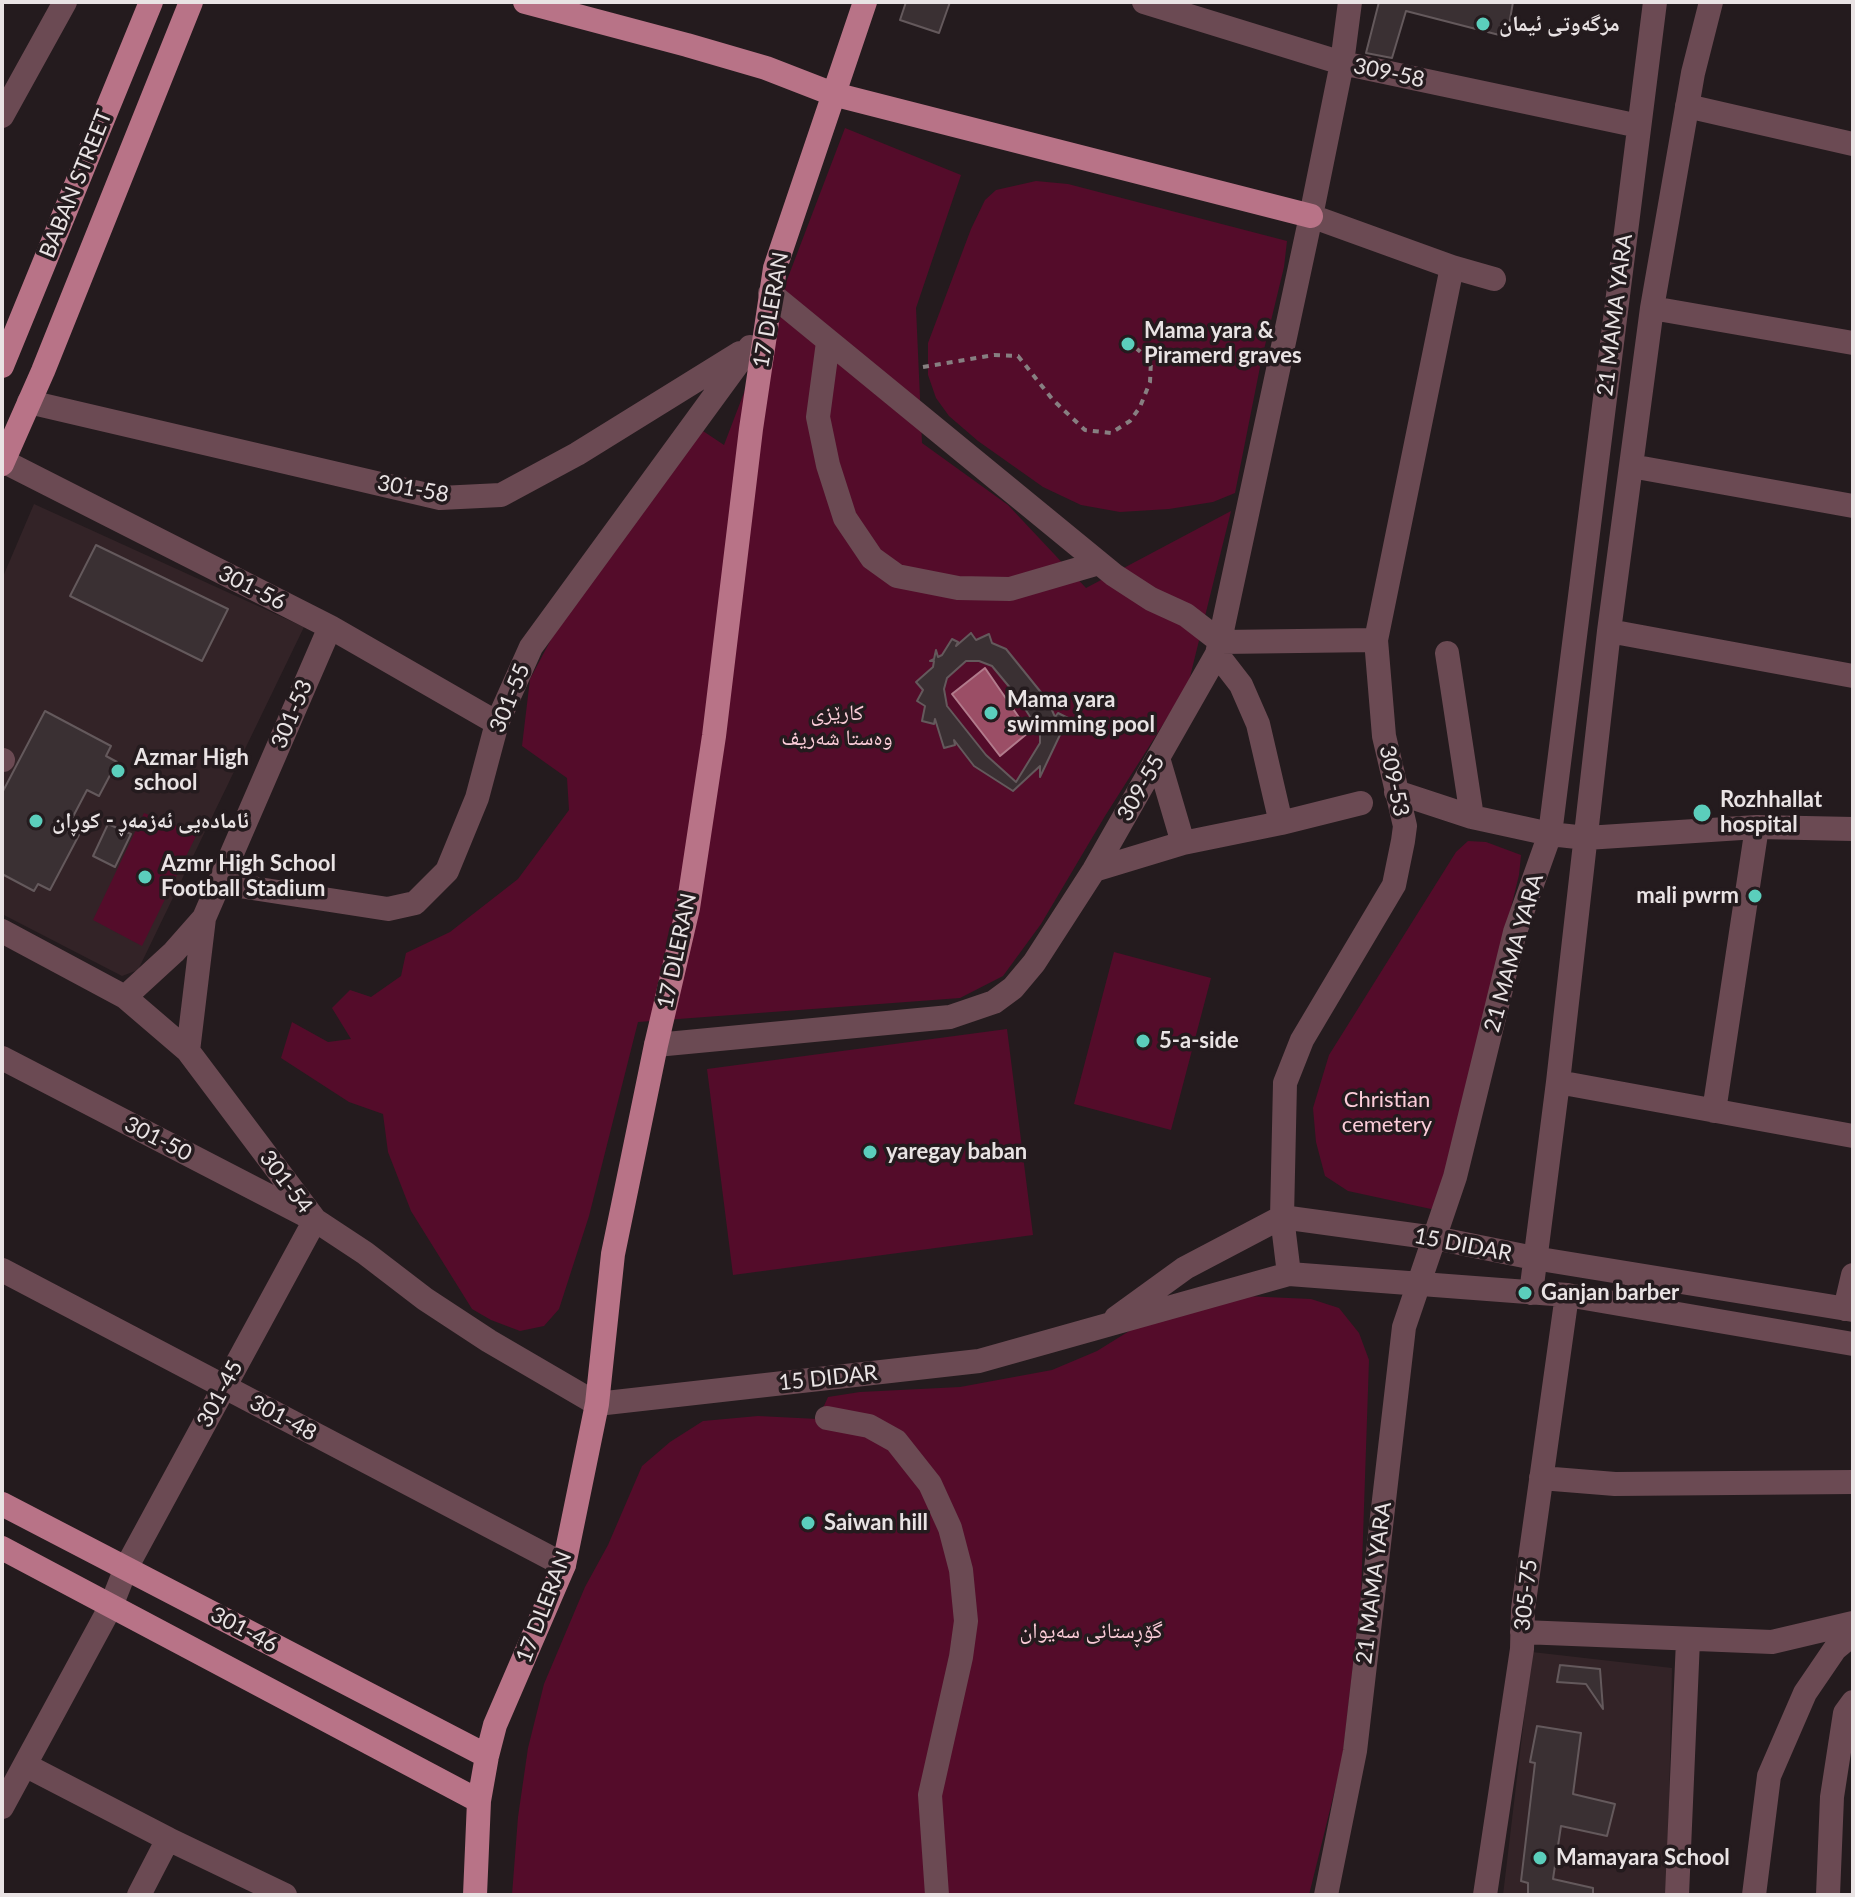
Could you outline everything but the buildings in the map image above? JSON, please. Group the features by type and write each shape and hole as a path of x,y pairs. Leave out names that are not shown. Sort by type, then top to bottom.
{"main road":[{"name":"BABAN STREET","path":"2,366 151,2"},
{"path":"2,462 191,2"},
{"path":"525,2 766,68 833,94 1311,216"},
{"name":"17 DLERAN","path":"475,1895 479,1801 487,1756 495,1725 564,1565 597,1404 613,1254 688,908 714,736 757,343 775,268 865,2"},
{"name":"301-46","path":"2,1504 487,1756"},
{"name":"301-46","path":"2,1548 479,1801"}],"street":[{"path":"2,116 65,2"},
{"name":"309-58","path":"1144,2 1342,63 1639,126"},
{"name":"309-55","path":"656,1045 950,1017 994,1002 1013,988 1034,963 1094,870 1219,648 1311,216 1342,63 1350,2"},
{"name":"21 MAMA YARA","path":"1326,1895 1355,1751 1404,1327 1455,1177 1515,932 1550,834 1655,2"},
{"name":"21 MAMA YARA","path":"1531,1293 1609,631 1652,308 1687,106 1711,2"},
{"path":"1687,106 1853,144"},
{"path":"1311,216 1494,279"},
{"name":"309-53","path":"1289,1274 1282,1217 1285,1083 1302,1040 1394,885 1405,826 1384,736 1376,640 1452,267"},
{"path":"770,293 1099,563 1132,588 1186,615 1219,648 1241,685 1258,724 1281,823"},
{"path":"1652,308 1853,343"},
{"path":"828,342 818,417 828,465 845,518 872,558 897,576 958,588 1010,589 1099,563"},
{"name":"301-58","path":"29,402 440,498 501,495 577,454 757,343"},
{"name":"301-55","path":"220,883 388,909 415,903 447,871 477,798 497,723 531,647 757,343"},
{"name":"301-56","path":"2,462 330,627 497,723"},
{"path":"1631,466 1853,506"},
{"name":"301-53","path":"125,997 174,952 204,918 330,627"},
{"path":"1609,631 1853,676"},
{"path":"1219,648 1376,640"},
{"path":"1447,653 1472,817"},
{"path":"1158,758 1183,843"},
{"path":"1396,792 1472,817 1550,834 1586,838 1757,827 1853,829"},
{"path":"1094,870 1183,843 1361,803"},
{"path":"1714,1111 1757,827"},
{"path":"188,1051 204,918"},
{"name":"301-54","path":"2,931 125,997 188,1051 315,1220 450,1316 597,1404"},
{"name":"301-50","path":"2,1058 315,1220"},
{"path":"1558,1082 1853,1136"},
{"name":"15 DIDAR","path":"1103,1328 1185,1268 1282,1217 1435,1238 1534,1258 1849,1310"},
{"name":"301-45","path":"2,1807 111,1606 126,1568 315,1220"},
{"name":"301-48","path":"2,1270 564,1565"},
{"name":"15 DIDAR","path":"597,1404 979,1361 1289,1274 1567,1295 1853,1344"},
{"path":"1849,1310 1853,1275"},
{"name":"305-75","path":"1485,1895 1567,1295"},
{"path":"827,1418 869,1426 896,1441 930,1484 950,1528 961,1570 965,1633 930,1795 937,1895"},
{"path":"1541,1478 1615,1484 1853,1482"},
{"path":"1522,1632 1772,1642 1853,1623"},
{"path":"1754,1895 1769,1776 1805,1693 1835,1649 1853,1634"},
{"path":"1677,1895 1688,1640"},
{"path":"1828,1895 1843,1796 1845,1713 1853,1702"},
{"path":"25,1765 285,1895"},
{"path":"139,1895 168,1839"}],"path":[{"path":"923,367 994,355 1018,356 1053,400 1085,430 1111,433 1130,421 1150,382 1151,361 1137,349"}],"shaded area":[{"name":"Azmar High school","path":"34,504 304,627 138,970 122,976 2,914 2,579"},
{"name":"Mama yara swimming pool","path":"985,668 1029,732 1000,756 952,694"},
{"path":"1532,1652 1672,1668 1667,1895 1503,1895"}],"green space":[{"name":"کارێزی وەستا شەریف","path":"845,128 961,175 916,308 922,443 1008,505 1086,588 1231,511 1188,685 1041,924 1003,976 960,998 638,1022 589,1216 559,1309 544,1326 520,1331 472,1309 411,1211 388,1152 383,1114 349,1102 281,1058 292,1022 328,1042 351,1039 332,1008 350,990 371,997 401,976 406,953 450,932 518,879 569,810 567,778 522,746 530,679 564,615 700,429 724,445"},
{"path":"1036,181 1068,184 1287,241 1235,493 1213,502 1169,509 1120,512 1081,505 1043,487 978,441 949,416 936,398 928,375 928,343 971,229 985,200 996,190"},
{"name":"Azmr High School Football Stadium","path":"144,813 197,834 142,946 93,920"},
{"name":"Christian cemetery","path":"1468,841 1486,842 1521,855 1519,875 1438,1207 1431,1209 1348,1191 1325,1176 1316,1142 1313,1108 1329,1055 1456,852"},
{"name":"5-a-side","path":"1114,952 1211,978 1171,1130 1074,1104"},
{"name":"yaregay baban","path":"1007,1029 1033,1235 733,1275 707,1069"},
{"name":"گۆڕستانی سەیوان","path":"1222,1295 1311,1299 1339,1308 1359,1333 1369,1360 1361,1595 1342,1761 1309,1895 512,1895 518,1817 528,1748 544,1684 642,1466 670,1442 703,1421 758,1416 818,1419 828,1397 860,1392 960,1387 1052,1370 1097,1351 1139,1325"}],"place":[{"name":"مزگەوتی ئیمان","path":"1483,24"},
{"name":"Mama yara & Piramerd graves","path":"1128,344"},
{"name":"Mama yara swimming pool","path":"991,713"},
{"name":"Azmar High school","path":"118,771"},
{"name":"Rozhhallat hospital","path":"1702,813"},
{"name":"ئامادەیی ئەزمەڕ - کوڕان","path":"36,821"},
{"name":"Azmr High School Football Stadium","path":"145,877"},
{"name":"mali pwrm","path":"1755,896"},
{"name":"5-a-side","path":"1143,1041"},
{"name":"yaregay baban","path":"870,1152"},
{"name":"Ganjan barber","path":"1525,1293"},
{"name":"Saiwan hill","path":"808,1523"},
{"name":"Mamayara School","path":"1540,1858"}]}
